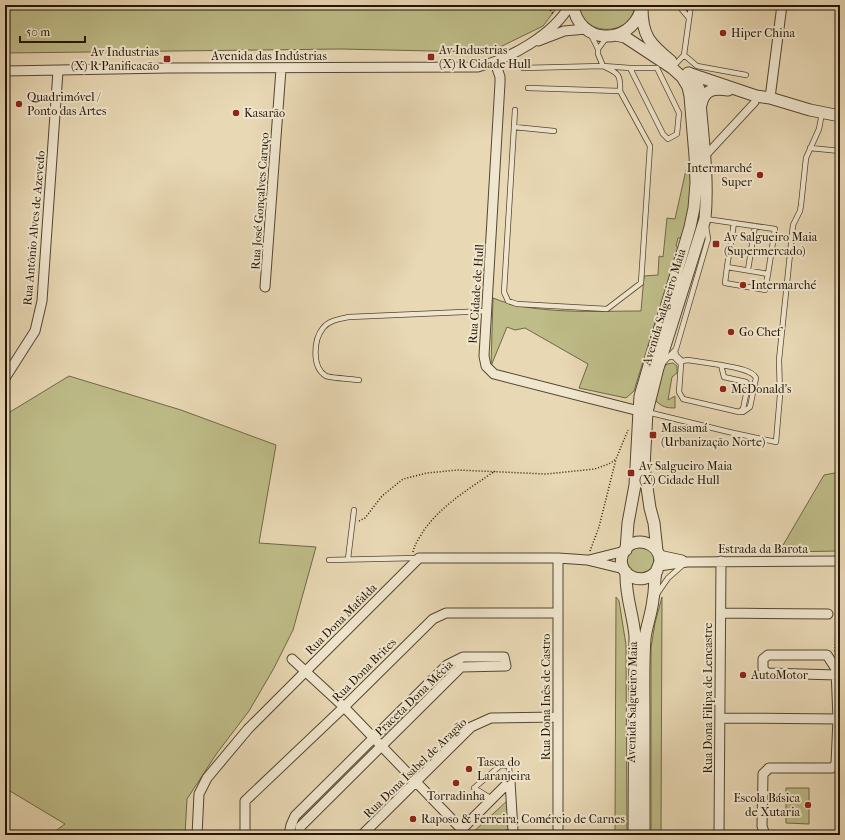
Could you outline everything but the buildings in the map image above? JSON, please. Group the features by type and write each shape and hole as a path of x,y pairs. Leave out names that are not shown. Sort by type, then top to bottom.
{"street":[{"path":"572,5 576,17 588,30 601,36 625,37 674,66 686,75 756,96 770,98 822,113 840,116"},
{"name":"Avenida das Indústrias","path":"528,46 559,21 572,5"},
{"path":"770,98 782,5"},
{"path":"611,36 630,28 639,16 642,7"},
{"path":"642,7 643,26 646,36 674,66"},
{"name":"Avenida das Indústrias","path":"5,71 168,68 465,68 478,67 495,62 564,31 588,30"},
{"name":"Rua Cidade de Hull","path":"495,62 500,77 484,356 486,366 489,370 501,376 643,412"},
{"name":"Rua José Gonçalves Caruço","path":"265,287 281,69"},
{"name":"Rua Antônio Alves de Azevedo","path":"5,378 35,331 42,301 58,71"},
{"name":"Avenida Salgueiro Maia","path":"634,835 635,636 625,586 625,571 622,560 625,550 635,485 638,425 658,368 705,219 707,173 704,156 699,90 695,80 686,75"},
{"name":"Avenida Salgueiro Maia","path":"644,835 645,638 653,600 658,561 654,523 650,508 644,467 643,412 640,396 659,337 694,208 696,183 695,156 690,96 686,75"},
{"path":"700,108 702,100 710,91 720,89 740,91"},
{"path":"704,156 755,102 756,96"},
{"path":"416,557 558,558 587,560 625,571 636,579 642,580 648,578 658,561 649,544 639,542 629,546 625,550 587,560"},
{"name":"Rua Dona Mafalda","path":"197,835 199,794 207,778 248,729 306,672 416,557"},
{"name":"Rua Dona Inês de Castro","path":"558,558 558,835"},
{"name":"Estrada da Barota","path":"658,561 840,561"},
{"name":"Rua Dona Filipa de Lencastre","path":"719,835 721,561"},
{"name":"Rua Dona Brites","path":"245,835 245,801 344,707 433,619 446,613 558,613"},
{"path":"721,614 828,614"},
{"path":"765,835 762,826 763,774 768,768 832,768 836,764 838,719 836,669 827,655 768,655 763,659 763,669 767,673 836,675"},
{"name":"Praceta Dona Mécia","path":"373,738 447,665 463,657 504,657 506,666 461,667 381,746"},
{"path":"292,659 344,707 416,782 462,833 510,781"},
{"name":"Rua Dona Isabel de Aragão","path":"362,835 471,727 491,718 557,716"},
{"path":"720,718 838,719"},
{"path":"289,835 290,825 295,816 373,738"},
{"path":"300,835 300,827 381,746"},
{"path":"509,835 513,831 510,781"}],"lane":[{"path":"679,5 689,18"},
{"path":"674,66 684,55 691,5"},
{"path":"515,110 504,292 508,301 517,304 607,309 641,283 650,146 620,91 621,80 617,72 603,66 598,54 598,49 588,30"},
{"path":"598,49 611,36"},
{"path":"684,55 697,66 746,75"},
{"path":"523,68 603,66 657,68 679,113 677,134 668,139 663,134 630,68"},
{"path":"528,88 620,91"},
{"path":"643,412 776,442 780,395 779,360 793,225 802,205 806,158 819,129 822,113"},
{"path":"514,127 554,131"},
{"path":"810,148 840,151"},
{"path":"658,368 675,351 708,239 705,219 734,223 755,226 775,229 765,290 724,283 734,223"},
{"path":"748,270 755,226"},
{"path":"727,267 768,274"},
{"path":"359,380 326,376 317,368 317,339 324,327 334,320 487,311"},
{"path":"670,357 674,357 681,364 679,392 683,399 739,412 744,412 750,407 756,378 755,375 750,372 721,365 688,360 682,361 676,355 675,351"},
{"path":"721,365 724,377 748,384 743,409 739,412"},
{"path":"348,559 354,510"},
{"path":"329,560 416,557"},
{"path":"653,600 668,578 687,562"},
{"path":"492,799 474,788 501,765 509,766 510,781"}],"path":[{"path":"590,551 599,527 616,459 628,428 638,425"},
{"path":"352,525 365,518 382,496 403,479 428,473 457,470 546,474 596,469 611,463 616,459"},
{"path":"416,557 414,546 432,518 459,495 495,471"}],"shaded area":[{"path":"5,5 559,5 543,26 496,49 478,52 341,49 5,53"},
{"path":"579,5 635,5 632,16 625,23 617,28 607,29 597,28 589,23 582,16"},
{"path":"686,170 692,171 690,201 682,238 678,238 676,246 678,248 634,391 626,398 579,388 588,364 525,328 515,330 507,327 491,366 493,298 509,303 546,310 641,311 644,276 658,275 659,256 663,257 667,218 675,219"},
{"path":"673,363 677,366 677,373 672,377 668,400 675,396 675,408 670,408 660,405 656,401 660,376 667,364"},
{"path":"69,376 181,410 276,445 259,543 316,547 293,630 274,668 249,711 217,753 187,799 185,835 50,835 65,824 5,788 5,415"},
{"path":"840,472 840,551 779,552 824,475"},
{"path":"640,546 650,550 654,560 650,570 640,574 630,570 626,560 630,550"},
{"path":"616,597 619,601 626,645 627,835 612,835 615,832"},
{"path":"662,597 661,835 651,835 651,648 655,623"},
{"path":"786,788 809,788 809,824 786,823"},
{"path":"508,800 510,831 506,835 470,835"}],"place":[{"name":"Hiper China","path":"723,33"},
{"name":"Av Industrias (X) R Cidade Hull","path":"431,57"},
{"name":"Av Industrias (X) R Panificacão","path":"167,59"},
{"name":"Quadrimóvel / Ponto das Artes","path":"19,104"},
{"name":"Kasarão","path":"236,113"},
{"name":"Intermarché Super","path":"760,175"},
{"name":"Av Salgueiro Maia (Supermercado)","path":"716,244"},
{"name":"Intermarché","path":"743,285"},
{"name":"Go Chef","path":"731,332"},
{"name":"McDonald's","path":"723,389"},
{"name":"Massamá (Urbanização Norte)","path":"653,435"},
{"name":"Av Salgueiro Maia (X) Cidade Hull","path":"631,473"},
{"name":"AutoMotor","path":"743,675"},
{"name":"Tasca do Laranjeira","path":"469,769"},
{"name":"Torradinha","path":"456,783"},
{"name":"Escola Básica de Xutaria","path":"808,805"},
{"name":"Raposo & Ferreira, Comércio de Carnes","path":"413,819"}]}
